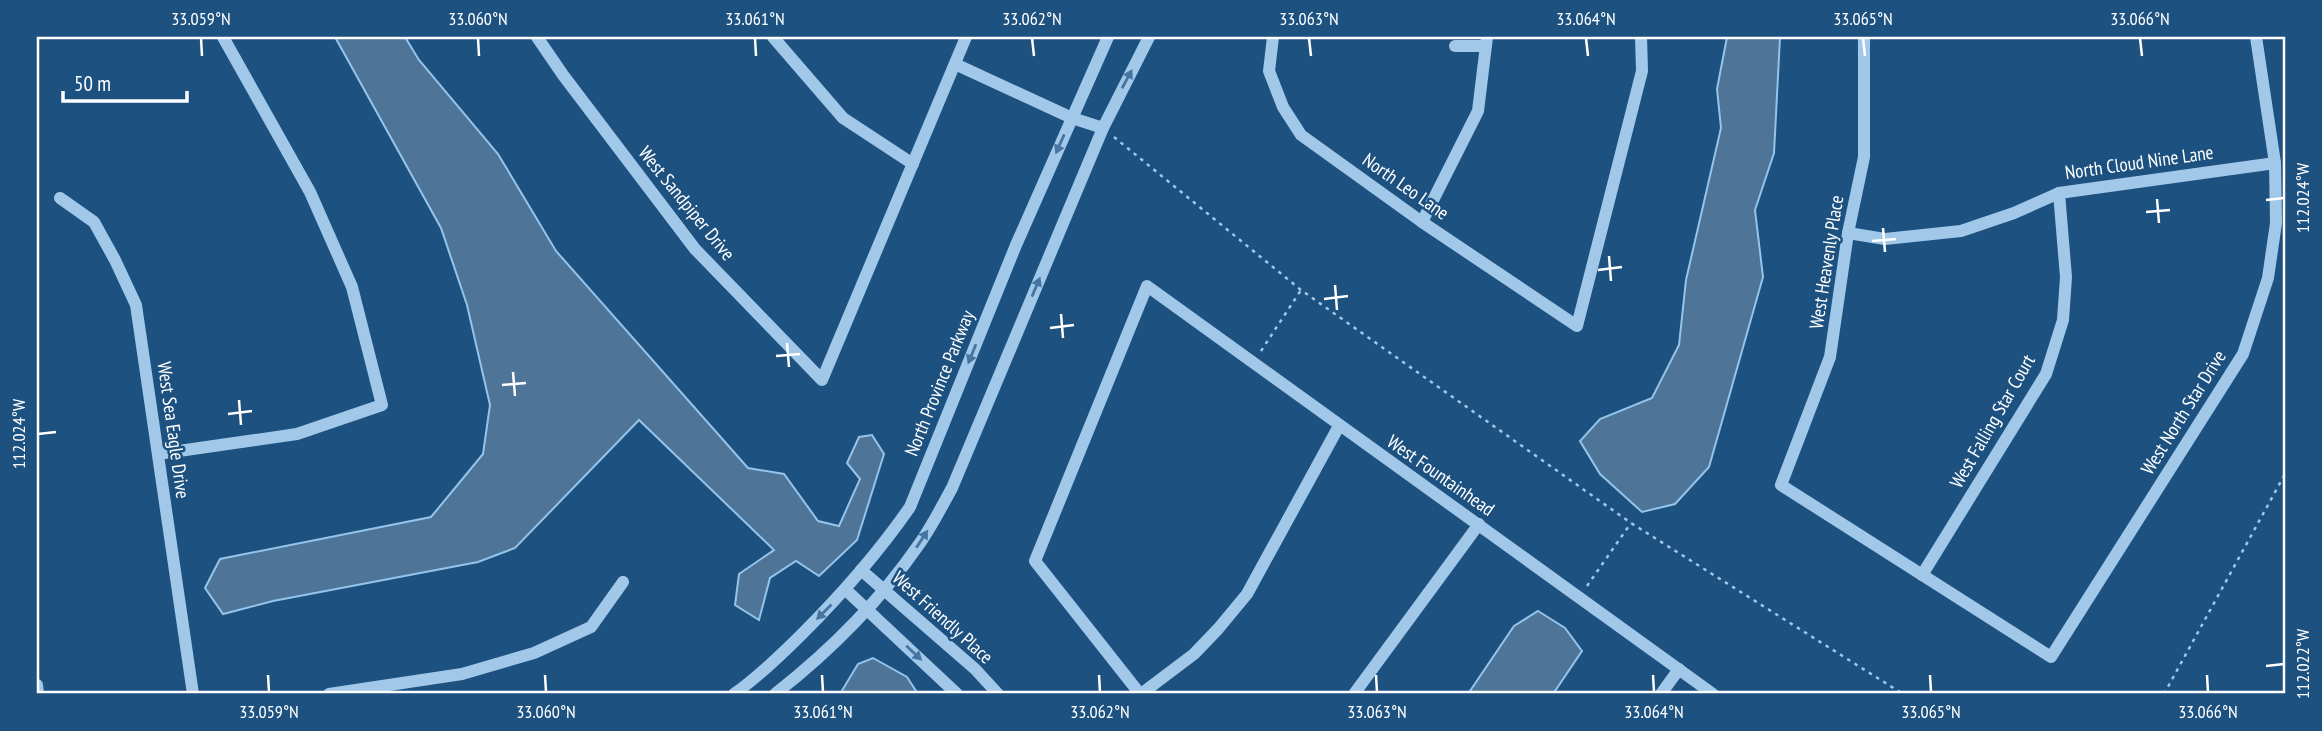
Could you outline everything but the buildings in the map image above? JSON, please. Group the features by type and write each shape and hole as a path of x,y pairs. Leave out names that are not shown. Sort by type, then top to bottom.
{"street":[{"path":"158,454 297,435 382,405 352,287 310,192 223,37"},
{"name":"West Sandpiper Drive","path":"537,37 695,249 822,380 913,164"},
{"path":"773,37 843,118 913,164 966,37"},
{"name":"North Province Parkway","path":"734,694 785,650 846,590 910,507 1016,245 1108,37"},
{"path":"775,694 806,670 884,591 921,541 952,488 1103,128 1149,37"},
{"name":"North Leo Lane","path":"1273,37 1269,71 1283,107 1301,135 1422,222 1577,326 1642,72 1641,37"},
{"name":"West Heavenly Place","path":"1864,37 1864,157 1848,233 1830,357 1781,485 1922,575"},
{"name":"West North Star Drive","path":"1922,575 2051,657 2243,354 2269,278 2276,223 2275,163 2256,37"},
{"path":"1422,222 1478,111 1487,41 1455,46"},
{"path":"955,64 1072,118 1103,128"},
{"name":"North Cloud Nine Lane","path":"1848,233 1885,239 1961,231 2014,213 2059,193 2275,163"},
{"name":"West Falling Star Court","path":"1922,575 2046,374 2063,320 2066,277 2059,193"},
{"name":"West Sea Eagle Drive","path":"60,198 94,222 136,305 193,694"},
{"name":"West Fountainhead","path":"1141,694 1035,561 1147,286 1713,694"},
{"path":"1141,694 1194,654 1247,593 1339,426"},
{"path":"1354,694 1479,524"},
{"name":"West Friendly Place","path":"861,570 961,656 999,694"},
{"path":"329,694 462,674 534,653 590,628 623,582"},
{"path":"846,590 957,694"},
{"path":"1661,694 1679,669"},
{"path":"422,680 424,694"},
{"path":"37,685 38,694"}],"path":[{"path":"1103,128 1301,290 1631,523 1903,694"},
{"path":"1253,363 1301,290"},
{"path":"2164,694 2285,474"},
{"path":"1580,597 1631,523"}],"water":[{"path":"335,37 405,37 419,60 498,154 556,251 748,468 784,474 818,521 839,526 860,479 847,463 859,437 872,435 884,454 857,540 819,576 796,561 770,578 759,620 735,605 739,574 774,550 639,420 515,548 478,562 273,601 223,614 205,588 220,559 431,517 483,454 490,405 467,305 441,228"},
{"path":"1727,37 1780,37 1774,153 1755,210 1763,277 1709,467 1675,504 1642,512 1600,474 1580,441 1600,419 1652,398 1679,345 1686,280 1721,128 1717,89"},
{"path":"1538,611 1565,628 1582,651 1553,694 1468,694 1514,626"},
{"path":"873,658 907,677 918,694 840,694 858,664"}]}
